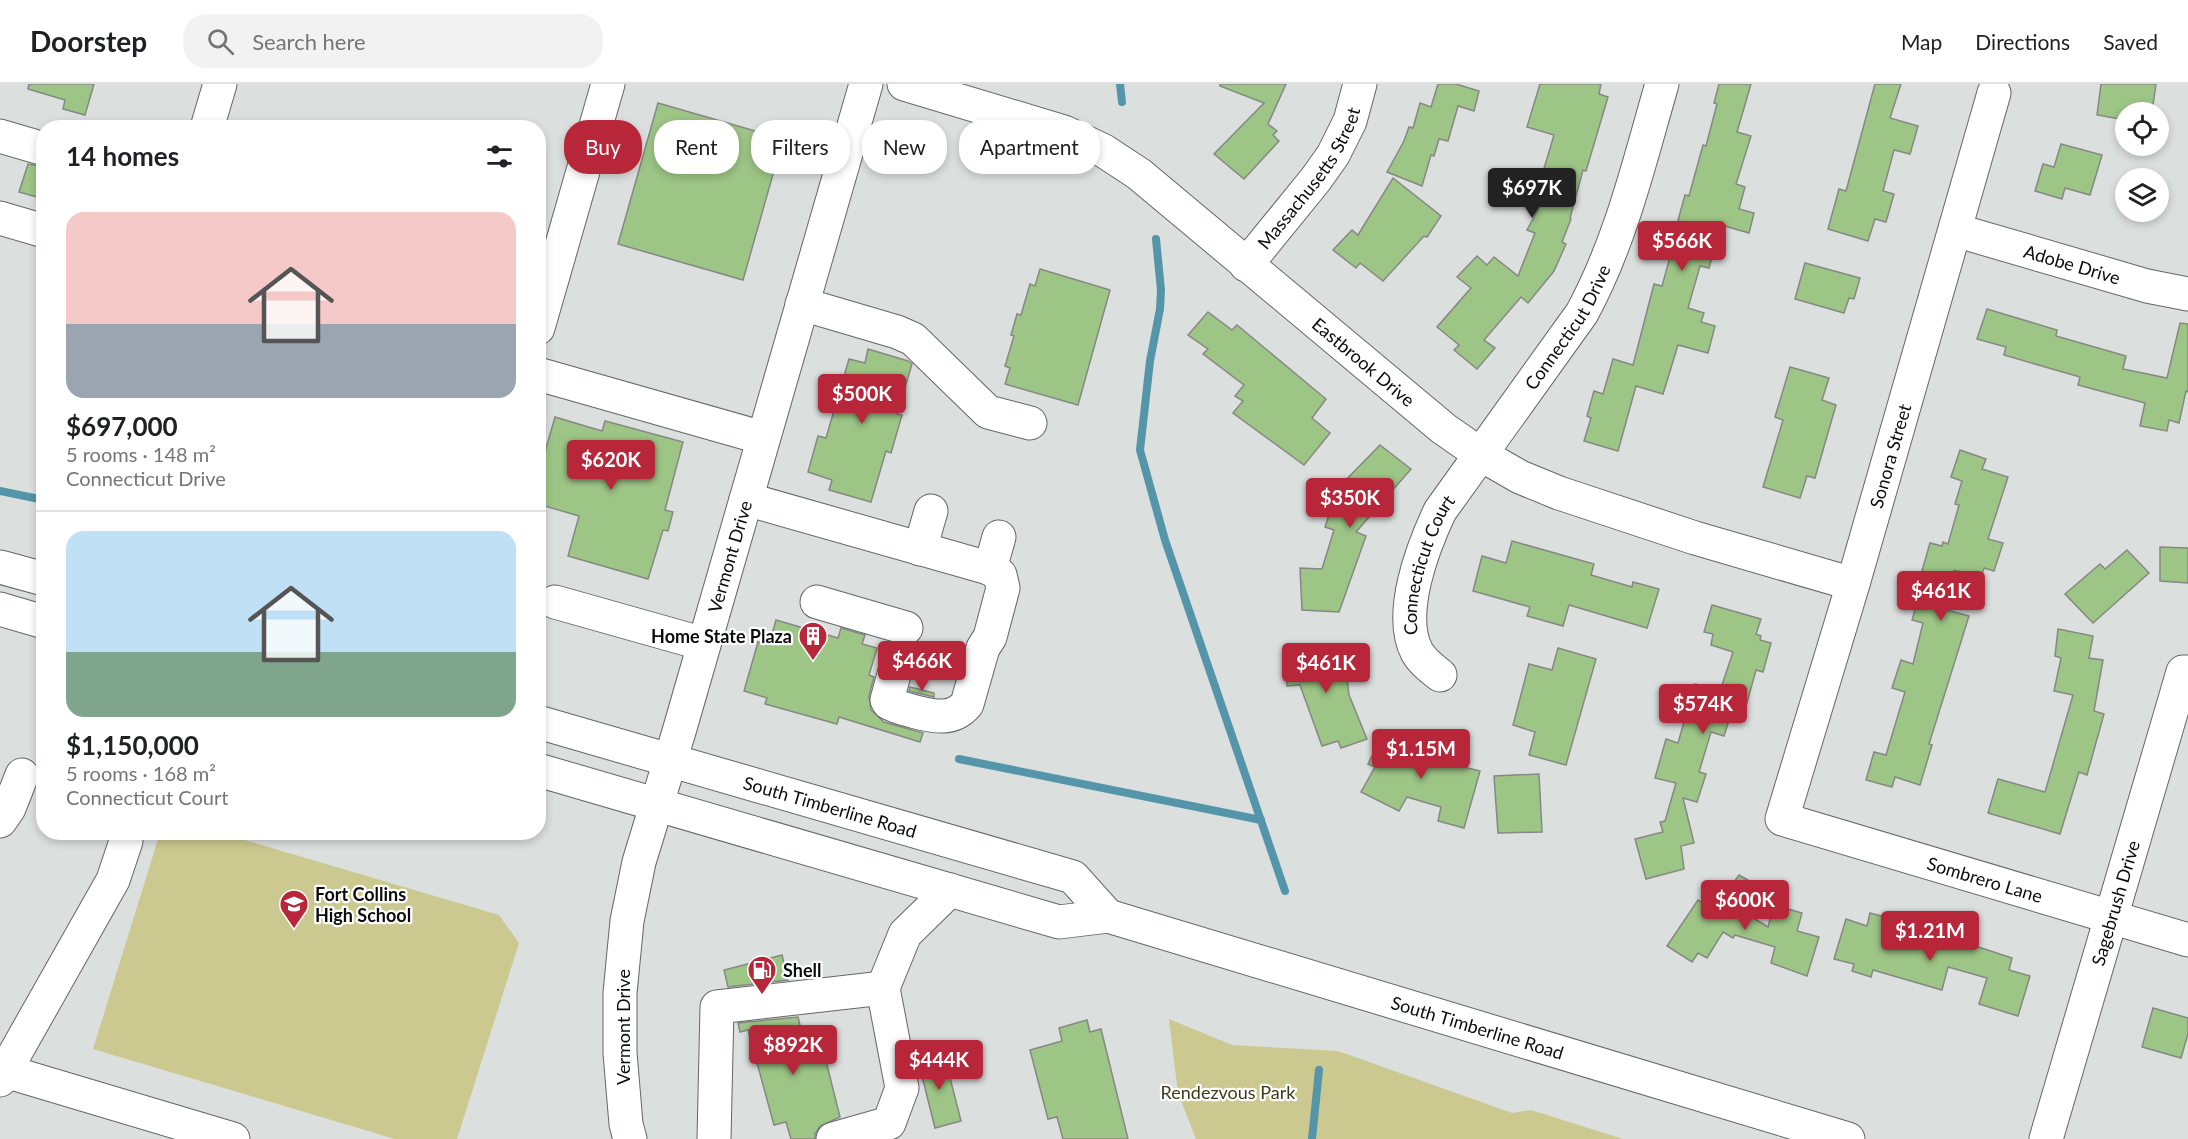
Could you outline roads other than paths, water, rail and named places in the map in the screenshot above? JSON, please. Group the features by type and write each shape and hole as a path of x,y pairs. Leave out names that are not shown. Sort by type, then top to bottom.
{"street":[{"path":"209,120 220,84"},
{"path":"546,300 608,84"},
{"name":"Vermont Drive","path":"630,1139 626,1124 620,1053 620,993 627,921 639,862 866,84"},
{"name":"Eastbrook Drive","path":"904,84 1065,132 1104,151 1139,174 1444,429 1480,454 1520,477 1559,493 1695,537 1853,584"},
{"name":"Massachusetts Street","path":"1246,265 1333,155 1350,121 1360,84"},
{"name":"Connecticut Drive","path":"1480,454 1582,313 1599,281 1619,233 1662,84"},
{"name":"Sonora Street","path":"1782,819 1853,584 1994,93"},
{"path":"0,136 36,147"},
{"path":"0,218 36,229"},
{"name":"Adobe Drive","path":"1955,230 2147,286 2188,294"},
{"path":"802,304 886,316 988,412 1030,423"},
{"path":"546,376 763,438"},
{"name":"Connecticut Court","path":"1440,675 1428,666 1417,652 1411,635 1415,577 1426,540 1440,512 1480,454"},
{"path":"746,499 990,569 1000,575 1003,588 990,637 983,648 964,708 945,717 934,717 889,703 887,700 898,660"},
{"path":"920,549 931,511"},
{"path":"990,569 999,537"},
{"path":"0,567 36,577"},
{"path":"555,602 704,644"},
{"path":"817,602 906,628"},
{"path":"0,609 36,620"},
{"name":"Sagebrush Drive","path":"2046,1139 2183,672 2188,672"},
{"name":"South Timberline Road","path":"546,724 1073,877 1108,916"},
{"name":"South Timberline Road","path":"546,772 1059,922 1108,916 1848,1139"},
{"path":"0,821 9,808 22,775"},
{"name":"Sombrero Lane","path":"1782,819 2188,940"},
{"path":"126,840 113,880 3,1076 233,1139"},
{"path":"833,1139 889,1123 902,1088 883,988 906,934 950,890"},
{"path":"714,1139 717,1007 883,988"}],"waterway":[{"path":"1120,84 1122,102"},
{"path":"1156,239 1161,290 1160,309 1150,361 1140,450 1165,540 1285,891"},
{"path":"0,491 36,498"},
{"path":"959,759 1261,820"},
{"path":"1312,1139 1319,1070"}],"place":[{"name":"Home State Plaza","path":"813,662"},
{"name":"Fort Collins High School","path":"294,930"},
{"name":"Shell","path":"762,996"}],"park label":[{"name":"Rendezvous Park","path":"1228,1092"}]}
